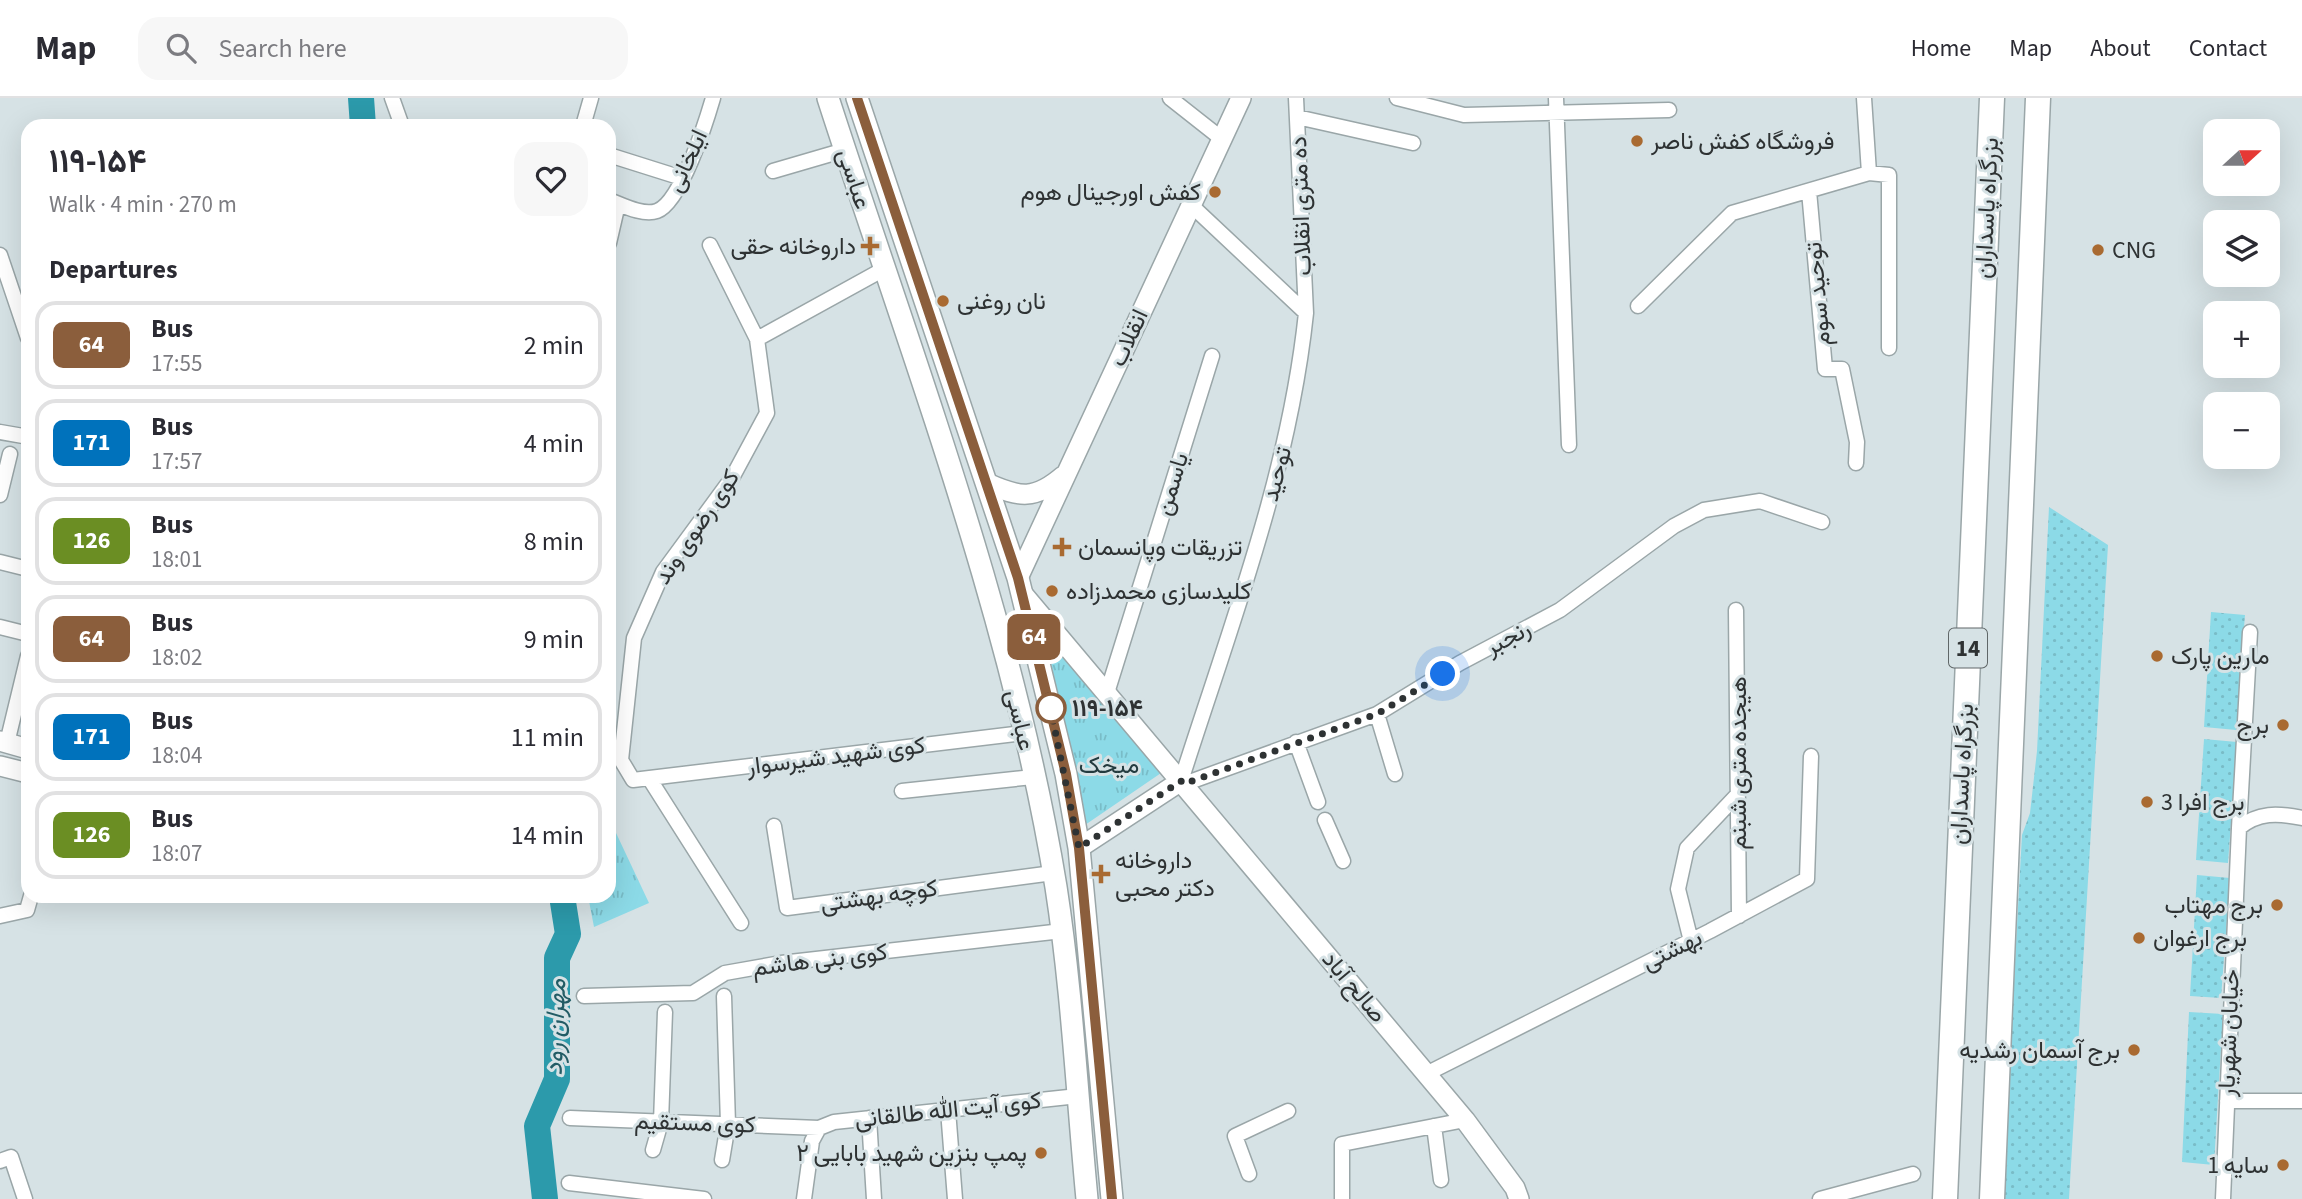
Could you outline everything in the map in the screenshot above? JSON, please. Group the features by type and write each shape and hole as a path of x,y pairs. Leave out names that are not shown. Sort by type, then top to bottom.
{"highway":[{"name":"بزرگراه پاسداران","path":"1945,1199 1992,98"},
{"name":"بزرگراه پاسداران","path":"1992,1199 2038,98"}],"main road":[{"name":"عباسى","path":"828,98 990,593 1023,733 1053,873 1062,931 1087,1199"},
{"name":"عباسى","path":"857,98 1020,586 1066,774 1079,848 1112,1199"},
{"path":"1070,1013 1095,1012"}],"street":[{"path":"392,98 400,119"},
{"path":"585,119 591,98"},
{"name":"ایلخانی","path":"616,203 644,212 657,211 666,204 694,156 713,98"},
{"path":"1170,98 1222,139"},
{"name":"انقلاب","path":"1020,586 1067,473 1241,98"},
{"name":"ده متری انقلاب","path":"1296,98 1306,313"},
{"path":"1397,98 1464,115 1556,105 1669,110"},
{"path":"1864,98 1869,173"},
{"path":"1556,105 1569,445"},
{"path":"1297,117 1413,143"},
{"path":"773,171 845,150"},
{"path":"616,157 682,178"},
{"path":"1637,306 1732,213 1869,173 1889,175 1889,348"},
{"name":"توحید سوم","path":"1809,191 1825,369 1842,369 1857,442 1856,463"},
{"path":"1191,205 1306,313"},
{"name":"کوی رضوی وند","path":"616,752 634,638 663,572 732,478 767,413 757,339 710,246"},
{"path":"0,255 21,317"},
{"path":"757,339 884,270"},
{"name":"توحید","path":"1182,782 1278,480 1299,385 1306,313"},
{"name":"یاسمن","path":"1107,693 1212,356"},
{"path":"0,432 21,436"},
{"path":"0,495 10,454"},
{"path":"987,483 1024,495 1044,493 1067,473"},
{"name":"رنجبر","path":"1182,782 1377,714 1460,663 1560,610 1674,526 1704,510 1760,501 1822,522"},
{"path":"0,562 21,567"},
{"name":"صالح آباد","path":"1020,586 1465,1120 1515,1188 1519,1199"},
{"name":"هیجده متری شبنم","path":"1736,610 1739,916"},
{"path":"0,627 21,632"},
{"name":"خیابان شهریار","path":"2223,1199 2249,632"},
{"path":"21,681 4,742 21,747"},
{"path":"1377,714 1395,775"},
{"name":"کوی شهید شیرسوار","path":"649,778 1023,733"},
{"path":"1296,742 1318,802"},
{"name":"بهشتی","path":"1426,1074 1739,916 1807,878 1811,756"},
{"path":"616,759 632,780 649,778 741,923"},
{"path":"1,769 21,772"},
{"path":"902,791 1033,777"},
{"path":"1079,848 1182,782"},
{"path":"1690,941 1678,889 1687,848 1738,794"},
{"path":"2239,828 2258,816 2280,813 2302,818"},
{"path":"1325,820 1343,861"},
{"name":"کوچه بهشتی","path":"774,826 787,908 1053,873"},
{"path":"0,916 29,903"},
{"name":"کوی بنی هاشم","path":"584,996 693,993 725,972 1062,931"},
{"path":"722,1160 728,1125 724,996"},
{"path":"653,1150 662,1122 665,1012"},
{"name":"کوی آیت الله طالقانی","path":"819,1128 834,1122 1077,1096"},
{"path":"2227,1101 2302,1101"},
{"path":"948,1110 955,1199"},
{"path":"1249,1174 1235,1136 1288,1111"},
{"name":"کوی مستقیم","path":"570,1118 819,1128"},
{"path":"869,1118 874,1199"},
{"path":"1342,1199 1342,1144 1465,1120"},
{"path":"1434,1126 1441,1180"},
{"path":"804,1199 813,1141 819,1128"},
{"path":"0,1161 11,1157 25,1199"},
{"path":"1820,1199 1913,1174"},
{"path":"569,1183 704,1199"}],"green space":[{"path":"2049,507 2108,545 2069,1199 2002,1199 2022,835 2030,813 2037,751"},
{"path":"2211,612 2245,615 2236,730 2204,727"},
{"name":"میخک","path":"1046,639 1164,771 1085,825"},
{"path":"2204,739 2237,742 2228,863 2196,860"},
{"path":"616,833 649,903 594,927 589,903 616,903"},
{"path":"2197,875 2230,878 2221,998 2190,996"},
{"path":"2189,1012 2223,1014 2214,1165 2182,1162"}],"waterway":[{"name":"مهران رود","path":"361,98 362,119"},
{"name":"مهران رود","path":"545,1199 537,1126 557,1079 557,958 568,934 563,903"}],"bus line":[{"name":"64","path":"857,98 1018,578 1066,774 1079,848 1112,1199"}],"place":[{"name":"فروشگاه کفش ناصر","path":"1637,141"},
{"name":"کفش اورجینال هوم","path":"1215,192"},
{"name":"داروخانه حقی","path":"870,246"},
{"name":"CNG","path":"2098,250"},
{"name":"نان روغنی","path":"943,301"},
{"name":"تزریقات وپانسمان","path":"1062,547"},
{"name":"کلیدسازی محمدزاده","path":"1052,591"},
{"name":"مارین پارک","path":"2157,656"},
{"name":"۱۱۹-۱۵۴","path":"1051,708"},
{"name":"برج","path":"2283,725"},
{"name":"برج افرا 3","path":"2147,802"},
{"name":"داروخانه دکتر محبی","path":"1101,874"},
{"name":"برج مهتاب","path":"2277,905"},
{"name":"برج ارغوان","path":"2139,938"},
{"name":"برج آسمان رشدیه","path":"2134,1050"},
{"name":"پمپ بنزین شهید بابایی ۲","path":"1041,1153"},
{"name":"سایه 1","path":"2283,1165"}],"route":[{"path":"1051,708 1048,696 1079,848 1181,781 1184,784 1377,714 1443,674"}]}
